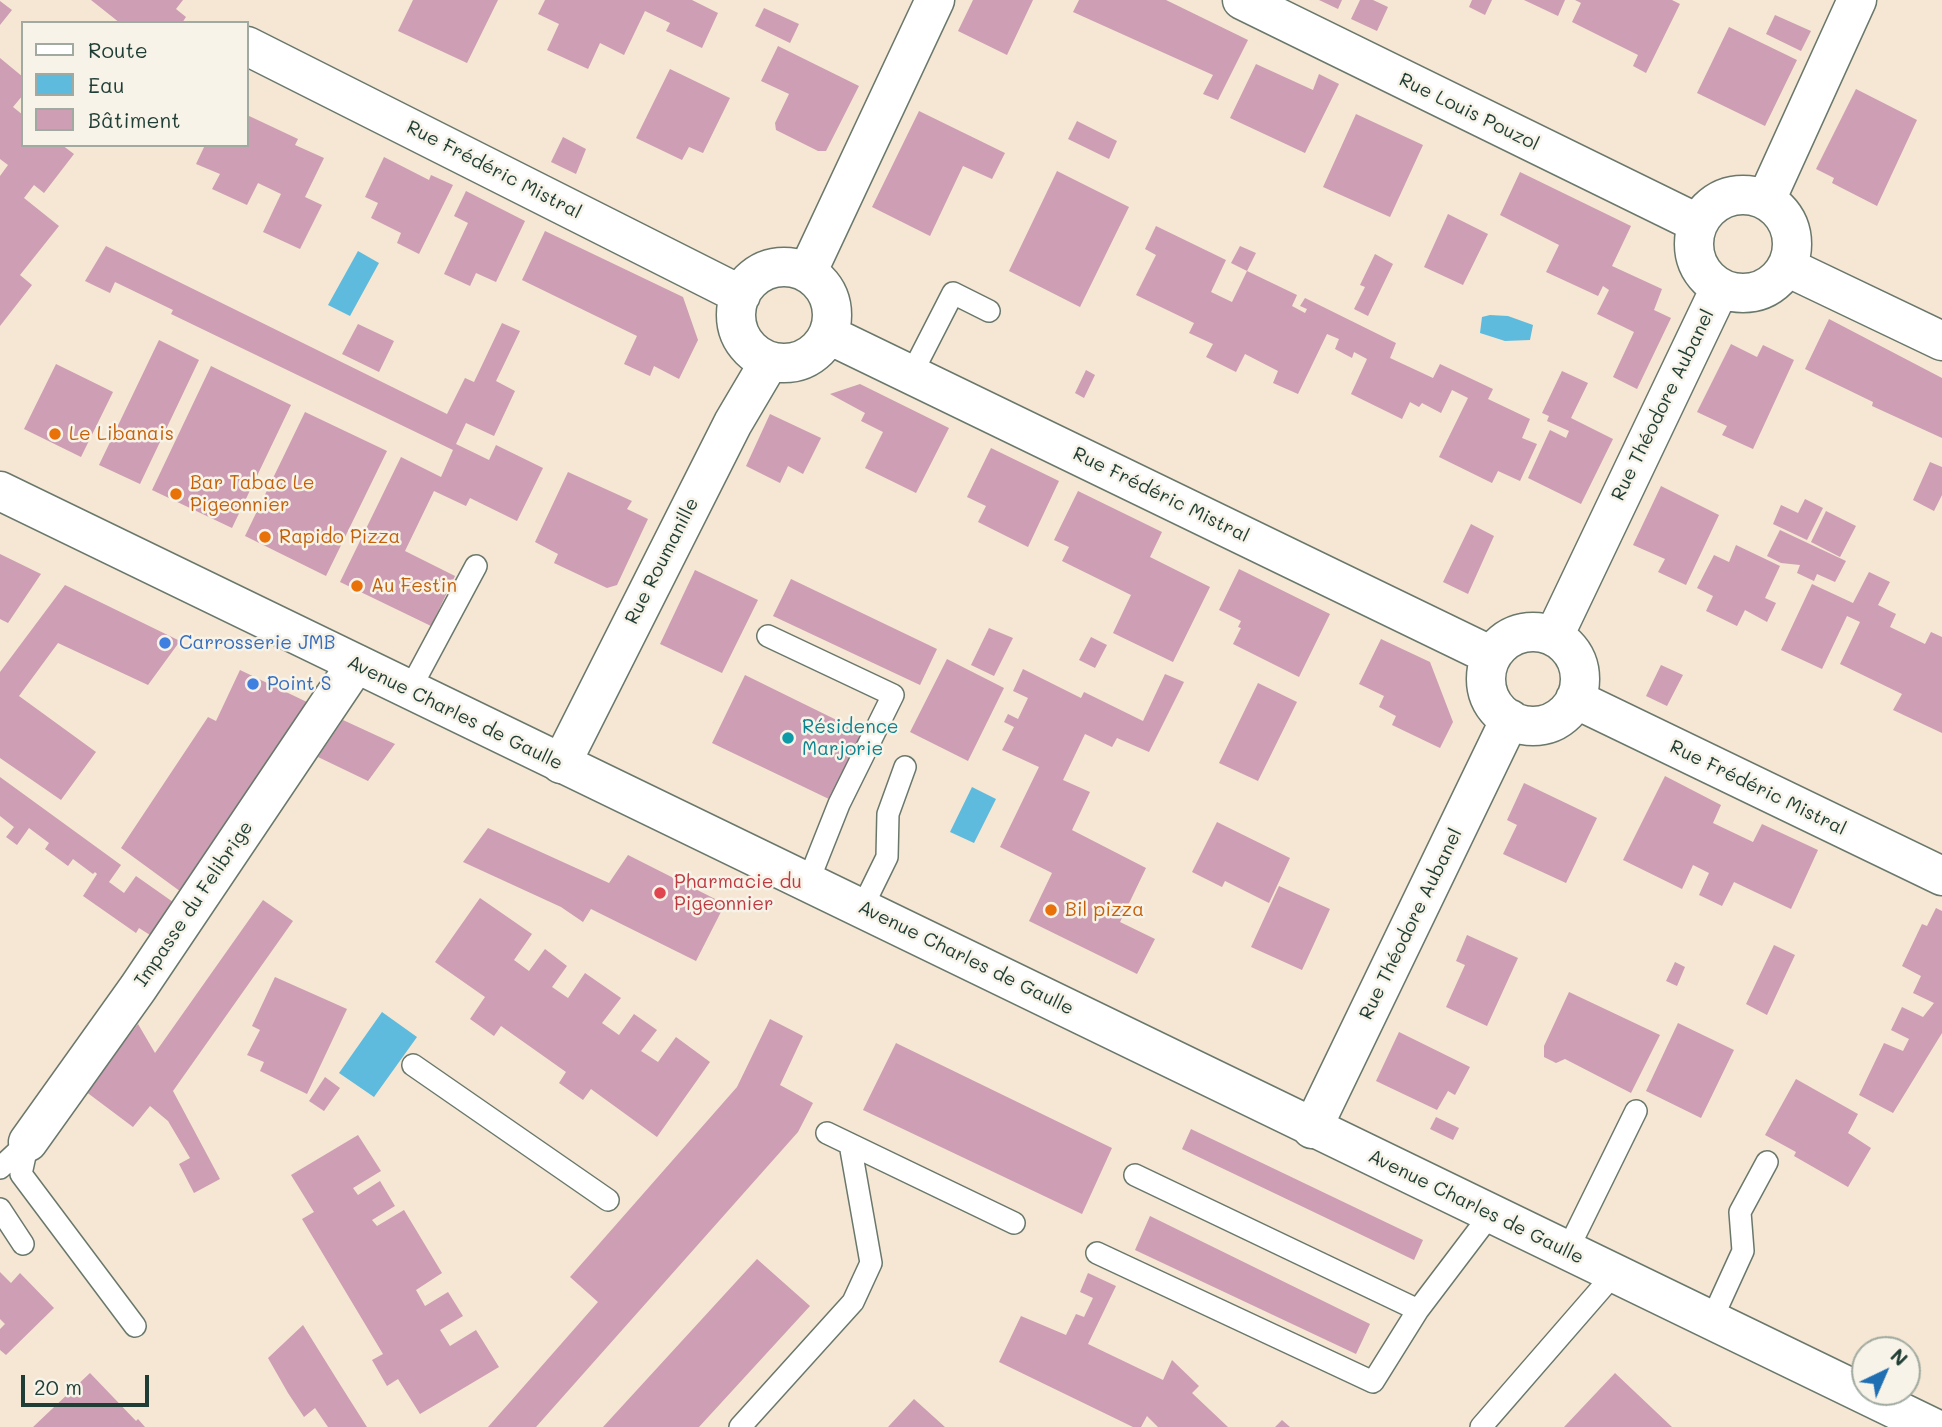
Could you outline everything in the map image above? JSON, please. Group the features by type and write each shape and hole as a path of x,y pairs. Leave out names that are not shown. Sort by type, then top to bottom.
{"street":[{"path":"807,273 935,0"},
{"name":"Rue Louis Pouzol","path":"1242,0 1697,223"},
{"path":"1766,200 1857,0"},
{"name":"Rue Frédéric Mistral","path":"248,47 741,295"},
{"path":"1740,194 1766,200 1785,217 1790,229 1791,255 1787,267 1778,279 1765,289 1742,293 1720,288 1708,279 1694,253 1697,223 1705,212 1727,196 1740,194"},
{"path":"782,267 807,273 819,281 827,293 832,321 829,335 822,347 797,362 769,362 747,346 740,334 737,308 741,295 748,284 769,270 782,267"},
{"path":"1787,267 1942,341"},
{"name":"Rue Théodore Aubanel","path":"1554,636 1720,288"},
{"name":"Rue Frédéric Mistral","path":"829,335 1492,656"},
{"name":"Rue Roumanille","path":"561,764 733,423 769,362"},
{"name":"Avenue Charles de Gaulle","path":"0,491 1312,1129 1932,1427"},
{"path":"1538,632 1554,636 1567,646 1576,660 1580,676 1575,699 1560,718 1547,724 1532,726 1510,719 1494,705 1487,691 1486,676 1492,656 1508,638 1522,633 1538,632"},
{"name":"Impasse du Felibrige","path":"28,1142 138,989 356,664"},
{"name":"Rue Frédéric Mistral","path":"1575,699 1942,876"},
{"name":"Rue Théodore Aubanel","path":"1312,1129 1510,719"}],"lane":[{"path":"911,374 953,293 989,311"},
{"path":"410,689 476,566"},
{"path":"768,636 893,695 839,804 808,882"},
{"path":"862,908 887,857 888,814 905,767"},
{"path":"413,1065 608,1200"},
{"path":"1567,1251 1636,1111"},
{"path":"827,1133 1014,1223"},
{"path":"0,1168 28,1142"},
{"path":"28,1142 21,1174 135,1326"},
{"path":"740,1427 853,1302 871,1263 850,1144"},
{"path":"1712,1321 1743,1251 1740,1212 1767,1162"},
{"path":"1135,1175 1418,1310"},
{"path":"0,1209 23,1244"},
{"path":"1097,1253 1373,1382 1418,1310 1490,1215"},
{"path":"1481,1427 1614,1274"}],"water":[{"path":"358,251 379,263 350,316 328,305"},
{"path":"1508,316 1533,325 1530,340 1505,341 1480,333 1482,317"},
{"path":"972,787 996,799 974,843 950,832"},
{"path":"382,1012 417,1037 374,1097 339,1073"}],"building":[{"path":"91,0 183,0 176,9 186,17 183,21 117,21"},
{"path":"413,0 498,0 467,63 398,31"},
{"path":"545,0 692,0 718,13 702,48 666,31 670,23 645,11 624,55 600,43 588,69 547,50 559,24 538,14"},
{"path":"973,0 1033,0 1007,55 958,31"},
{"path":"1079,0 1166,0 1248,40 1218,100 1203,94 1213,75 1073,12"},
{"path":"1319,0 1342,0 1338,9"},
{"path":"1360,0 1373,0 1388,7 1377,31 1351,19"},
{"path":"1472,0 1492,0 1485,15 1469,7"},
{"path":"1524,0 1565,0 1558,16"},
{"path":"1575,0 1672,0 1680,4 1646,73 1633,66 1638,55 1572,22 1581,3"},
{"path":"0,1 12,10 0,25"},
{"path":"764,8 799,24 790,43 755,26"},
{"path":"1775,15 1811,31 1801,51 1766,34"},
{"path":"1729,27 1797,60 1765,126 1697,93"},
{"path":"778,46 859,86 826,151 818,151 776,130 775,123 789,94 761,81"},
{"path":"0,58 21,75 21,97 13,107 21,113 21,147 65,147 74,154 44,193 34,185 24,198 59,226 20,275 32,285 0,326 0,176 8,165 0,159"},
{"path":"1256,64 1313,90 1319,74 1339,84 1305,153 1230,118"},
{"path":"670,69 730,98 703,153 689,147 682,160 636,138"},
{"path":"1856,89 1917,120 1877,206 1832,183 1834,178 1816,169"},
{"path":"919,111 1005,153 992,179 963,166 930,236 872,207"},
{"path":"1356,114 1423,145 1390,217 1323,187"},
{"path":"248,115 298,139 295,145 324,158 305,197 322,205 300,249 263,232 281,194 258,183 247,205 212,189 220,174 196,164 204,147 248,147"},
{"path":"1077,121 1117,141 1109,159 1068,139"},
{"path":"563,137 586,149 576,174 551,162"},
{"path":"384,157 429,180 431,175 453,185 419,254 397,243 401,233 371,218 378,203 365,197"},
{"path":"1057,171 1129,207 1080,307 1009,271"},
{"path":"1520,172 1631,226 1612,266 1662,289 1654,310 1671,318 1637,389 1613,377 1634,332 1597,314 1609,290 1603,286 1598,296 1546,272 1559,245 1500,215"},
{"path":"466,191 525,221 496,282 476,273 470,286 444,274 468,223 454,216"},
{"path":"1448,214 1488,234 1463,285 1424,267"},
{"path":"1156,226 1226,260 1211,292 1232,302 1247,271 1297,295 1292,306 1305,313 1307,309 1300,306 1305,298 1396,343 1390,358 1433,378 1440,364 1493,389 1488,399 1530,419 1522,438 1537,444 1520,481 1498,471 1492,483 1439,457 1468,398 1452,390 1441,413 1422,403 1419,407 1410,402 1402,419 1351,394 1367,359 1354,352 1352,358 1335,349 1339,339 1327,334 1298,394 1273,383 1278,371 1245,354 1236,372 1206,357 1213,344 1189,333 1194,323 1136,295 1156,255 1145,249"},
{"path":"545,231 683,297 698,340 679,379 654,366 650,376 624,364 637,336 522,280"},
{"path":"106,246 447,414 465,378 474,382 502,323 520,331 496,381 515,391 494,436 466,423 456,444 489,460 496,445 543,468 517,521 470,498 466,506 434,491 405,551 455,576 431,626 340,582 401,457 441,477 453,450 171,314 173,310 115,282 110,293 85,281"},
{"path":"1240,246 1256,253 1247,271 1231,263"},
{"path":"1375,254 1393,264 1368,316 1354,309 1365,287 1360,285"},
{"path":"1829,319 1942,378 1942,438 1872,406 1873,402 1805,369"},
{"path":"358,324 394,341 379,372 342,354"},
{"path":"159,340 199,360 140,484 99,465"},
{"path":"1731,344 1757,357 1763,345 1794,360 1753,449 1722,435 1727,426 1697,412"},
{"path":"56,364 113,392 81,457 24,429"},
{"path":"211,366 291,405 232,528 152,490"},
{"path":"1086,370 1095,375 1084,398 1075,393"},
{"path":"1562,371 1588,383 1571,418 1613,439 1581,504 1528,478 1550,430 1566,438 1569,431 1547,421 1549,416 1542,413"},
{"path":"860,384 949,428 916,493 865,468 883,432 861,421 865,413 830,394"},
{"path":"305,412 387,451 326,576 245,536"},
{"path":"770,414 821,438 803,474 788,466 780,483 746,466"},
{"path":"991,448 1059,481 1028,547 978,522 986,506 967,497"},
{"path":"1930,462 1942,467 1942,495 1934,511 1913,500"},
{"path":"568,472 632,501 627,509 648,519 617,585 607,588 554,563 558,554 535,542"},
{"path":"1661,486 1719,515 1686,585 1658,572 1665,559 1633,545"},
{"path":"1078,491 1162,532 1150,557 1210,587 1173,662 1113,633 1131,595 1062,561 1069,547 1054,540"},
{"path":"1805,499 1823,508 1807,540 1773,524 1781,505 1798,513"},
{"path":"1826,511 1856,526 1840,557 1811,542"},
{"path":"1471,524 1494,536 1468,594 1443,582"},
{"path":"1780,530 1846,561 1835,582 1817,574 1814,581 1797,573 1800,565 1781,563 1767,556"},
{"path":"1736,545 1780,566 1765,598 1776,603 1767,622 1745,610 1737,626 1706,611 1713,596 1697,588 1714,555 1729,562"},
{"path":"0,554 41,574 8,623 0,619"},
{"path":"1239,569 1330,614 1299,677 1233,644 1241,628 1238,627 1241,621 1219,610"},
{"path":"695,570 758,600 722,673 660,644"},
{"path":"1869,572 1890,582 1878,605 1896,614 1890,627 1925,644 1931,632 1942,637 1942,733 1893,710 1902,694 1840,664 1860,622 1847,616 1822,669 1781,650 1812,584 1853,603"},
{"path":"791,579 937,649 920,685 773,616"},
{"path":"65,585 180,641 148,685 58,643 19,696 96,752 61,800 0,758 0,672"},
{"path":"989,628 1013,638 994,676 971,665"},
{"path":"1091,637 1107,645 1095,668 1079,660"},
{"path":"1381,639 1430,662 1453,722 1440,748 1392,725 1396,716 1379,707 1384,696 1359,684"},
{"path":"947,659 1004,688 968,761 910,732"},
{"path":"1661,665 1683,675 1667,706 1646,696"},
{"path":"1023,669 1081,698 1084,692 1143,721 1165,674 1184,682 1149,752 1117,738 1112,747 1085,734 1063,780 1090,792 1072,830 1146,868 1120,922 1155,939 1137,974 1029,921 1052,873 1000,847 1039,767 1002,750 1014,727 1004,722 1008,714 1018,719 1028,698 1013,691"},
{"path":"240,670 309,703 188,897 121,848 208,717 216,721"},
{"name":"Résidence Marjorie","path":"745,675 863,733 831,800 712,743"},
{"path":"1258,683 1297,702 1258,781 1219,763"},
{"path":"343,720 395,744 368,781 318,757"},
{"path":"1665,776 1721,805 1713,823 1753,842 1762,824 1818,850 1791,909 1734,882 1722,906 1699,895 1709,873 1693,865 1682,889 1623,860"},
{"path":"0,777 121,865 109,882 124,893 136,876 173,902 150,935 139,928 136,933 83,896 97,874 95,872 93,874 73,859 68,866 45,849 49,843 29,828 17,845 6,837 14,827 0,816"},
{"path":"1524,783 1597,818 1566,883 1503,854 1517,825 1507,820"},
{"path":"1217,822 1290,858 1269,903 1225,881 1222,887 1192,872"},
{"path":"488,828 609,883 628,855 725,904 696,961 591,909 583,922 561,907 463,862"},
{"path":"1279,886 1330,909 1302,970 1251,947"},
{"path":"480,898 532,934 514,960 529,971 545,949 567,966 552,987 568,998 585,973 621,998 602,1023 619,1035 634,1014 657,1030 641,1051 658,1062 676,1037 710,1062 657,1137 591,1089 583,1100 559,1083 566,1072 501,1026 494,1036 470,1019 485,997 435,962"},
{"path":"263,900 293,921 173,1091 220,1179 194,1193 179,1164 190,1158 168,1121 150,1106 133,1127 85,1091 138,1024 155,1053"},
{"path":"1936,908 1942,911 1942,1033 1893,1113 1859,1095 1884,1043 1903,1051 1909,1039 1891,1030 1902,1007 1923,1017 1934,1003 1913,993 1921,976 1902,966 1922,924 1927,926"},
{"path":"1467,935 1518,958 1487,1026 1446,1007 1465,965 1456,961"},
{"path":"1774,945 1795,955 1767,1015 1746,1004"},
{"path":"1675,962 1685,967 1677,986 1666,981"},
{"path":"275,977 347,1009 307,1094 260,1071 264,1062 247,1055 260,1030 252,1026"},
{"path":"1569,992 1660,1035 1631,1093 1565,1059 1556,1063 1544,1057 1544,1046"},
{"path":"770,1019 803,1036 780,1085 813,1103 798,1132 536,1427 488,1427 598,1302 570,1277 737,1087"},
{"path":"1678,1023 1734,1050 1701,1118 1646,1091"},
{"path":"1399,1032 1470,1067 1455,1095 1448,1091 1437,1110 1376,1081"},
{"path":"896,1043 1112,1148 1082,1214 863,1110"},
{"path":"325,1077 340,1088 324,1111 309,1101"},
{"path":"1796,1079 1858,1114 1848,1133 1871,1148 1848,1187 1794,1156 1796,1152 1765,1135"},
{"path":"1436,1117 1459,1128 1453,1140 1430,1129"},
{"path":"1191,1129 1423,1240 1414,1260 1182,1149"},
{"path":"358,1135 381,1171 353,1188 358,1195 380,1181 395,1206 372,1220 377,1226 404,1210 442,1273 416,1290 425,1306 448,1292 463,1316 440,1330 450,1346 476,1330 499,1367 420,1414 398,1379 387,1386 372,1360 383,1354 302,1219 314,1212 291,1175"},
{"path":"1150,1216 1370,1324 1356,1354 1135,1250"},
{"path":"757,1259 810,1306 699,1427 603,1427"},
{"path":"0,1272 11,1283 20,1273 54,1308 6,1355 0,1350 0,1329 5,1324 0,1319"},
{"path":"1088,1273 1116,1286 1088,1344 1163,1380 1172,1360 1199,1386 1192,1393 1228,1427 1158,1427 1147,1416 1141,1427 1133,1427 999,1362 1021,1316 1066,1335 1076,1314 1084,1317 1093,1298 1080,1292"},
{"path":"303,1325 367,1427 328,1427 315,1408 304,1417 288,1393 268,1358"},
{"path":"90,1373 145,1427 33,1427"},
{"path":"1615,1373 1672,1427 1564,1427"},
{"path":"914,1399 945,1427 888,1427"},
{"path":"1282,1420 1290,1427 1275,1427"}],"place":[{"name":"Le Libanais","path":"55,434"},
{"name":"Bar Tabac Le Pigeonnier","path":"176,494"},
{"name":"Rapido Pizza","path":"265,537"},
{"name":"Au Festin","path":"357,586"},
{"name":"Carrosserie JMB","path":"165,643"},
{"name":"Point S","path":"253,684"},
{"name":"Résidence Marjorie","path":"788,738"},
{"name":"Pharmacie du Pigeonnier","path":"660,893"},
{"name":"Bil pizza","path":"1051,910"}]}
